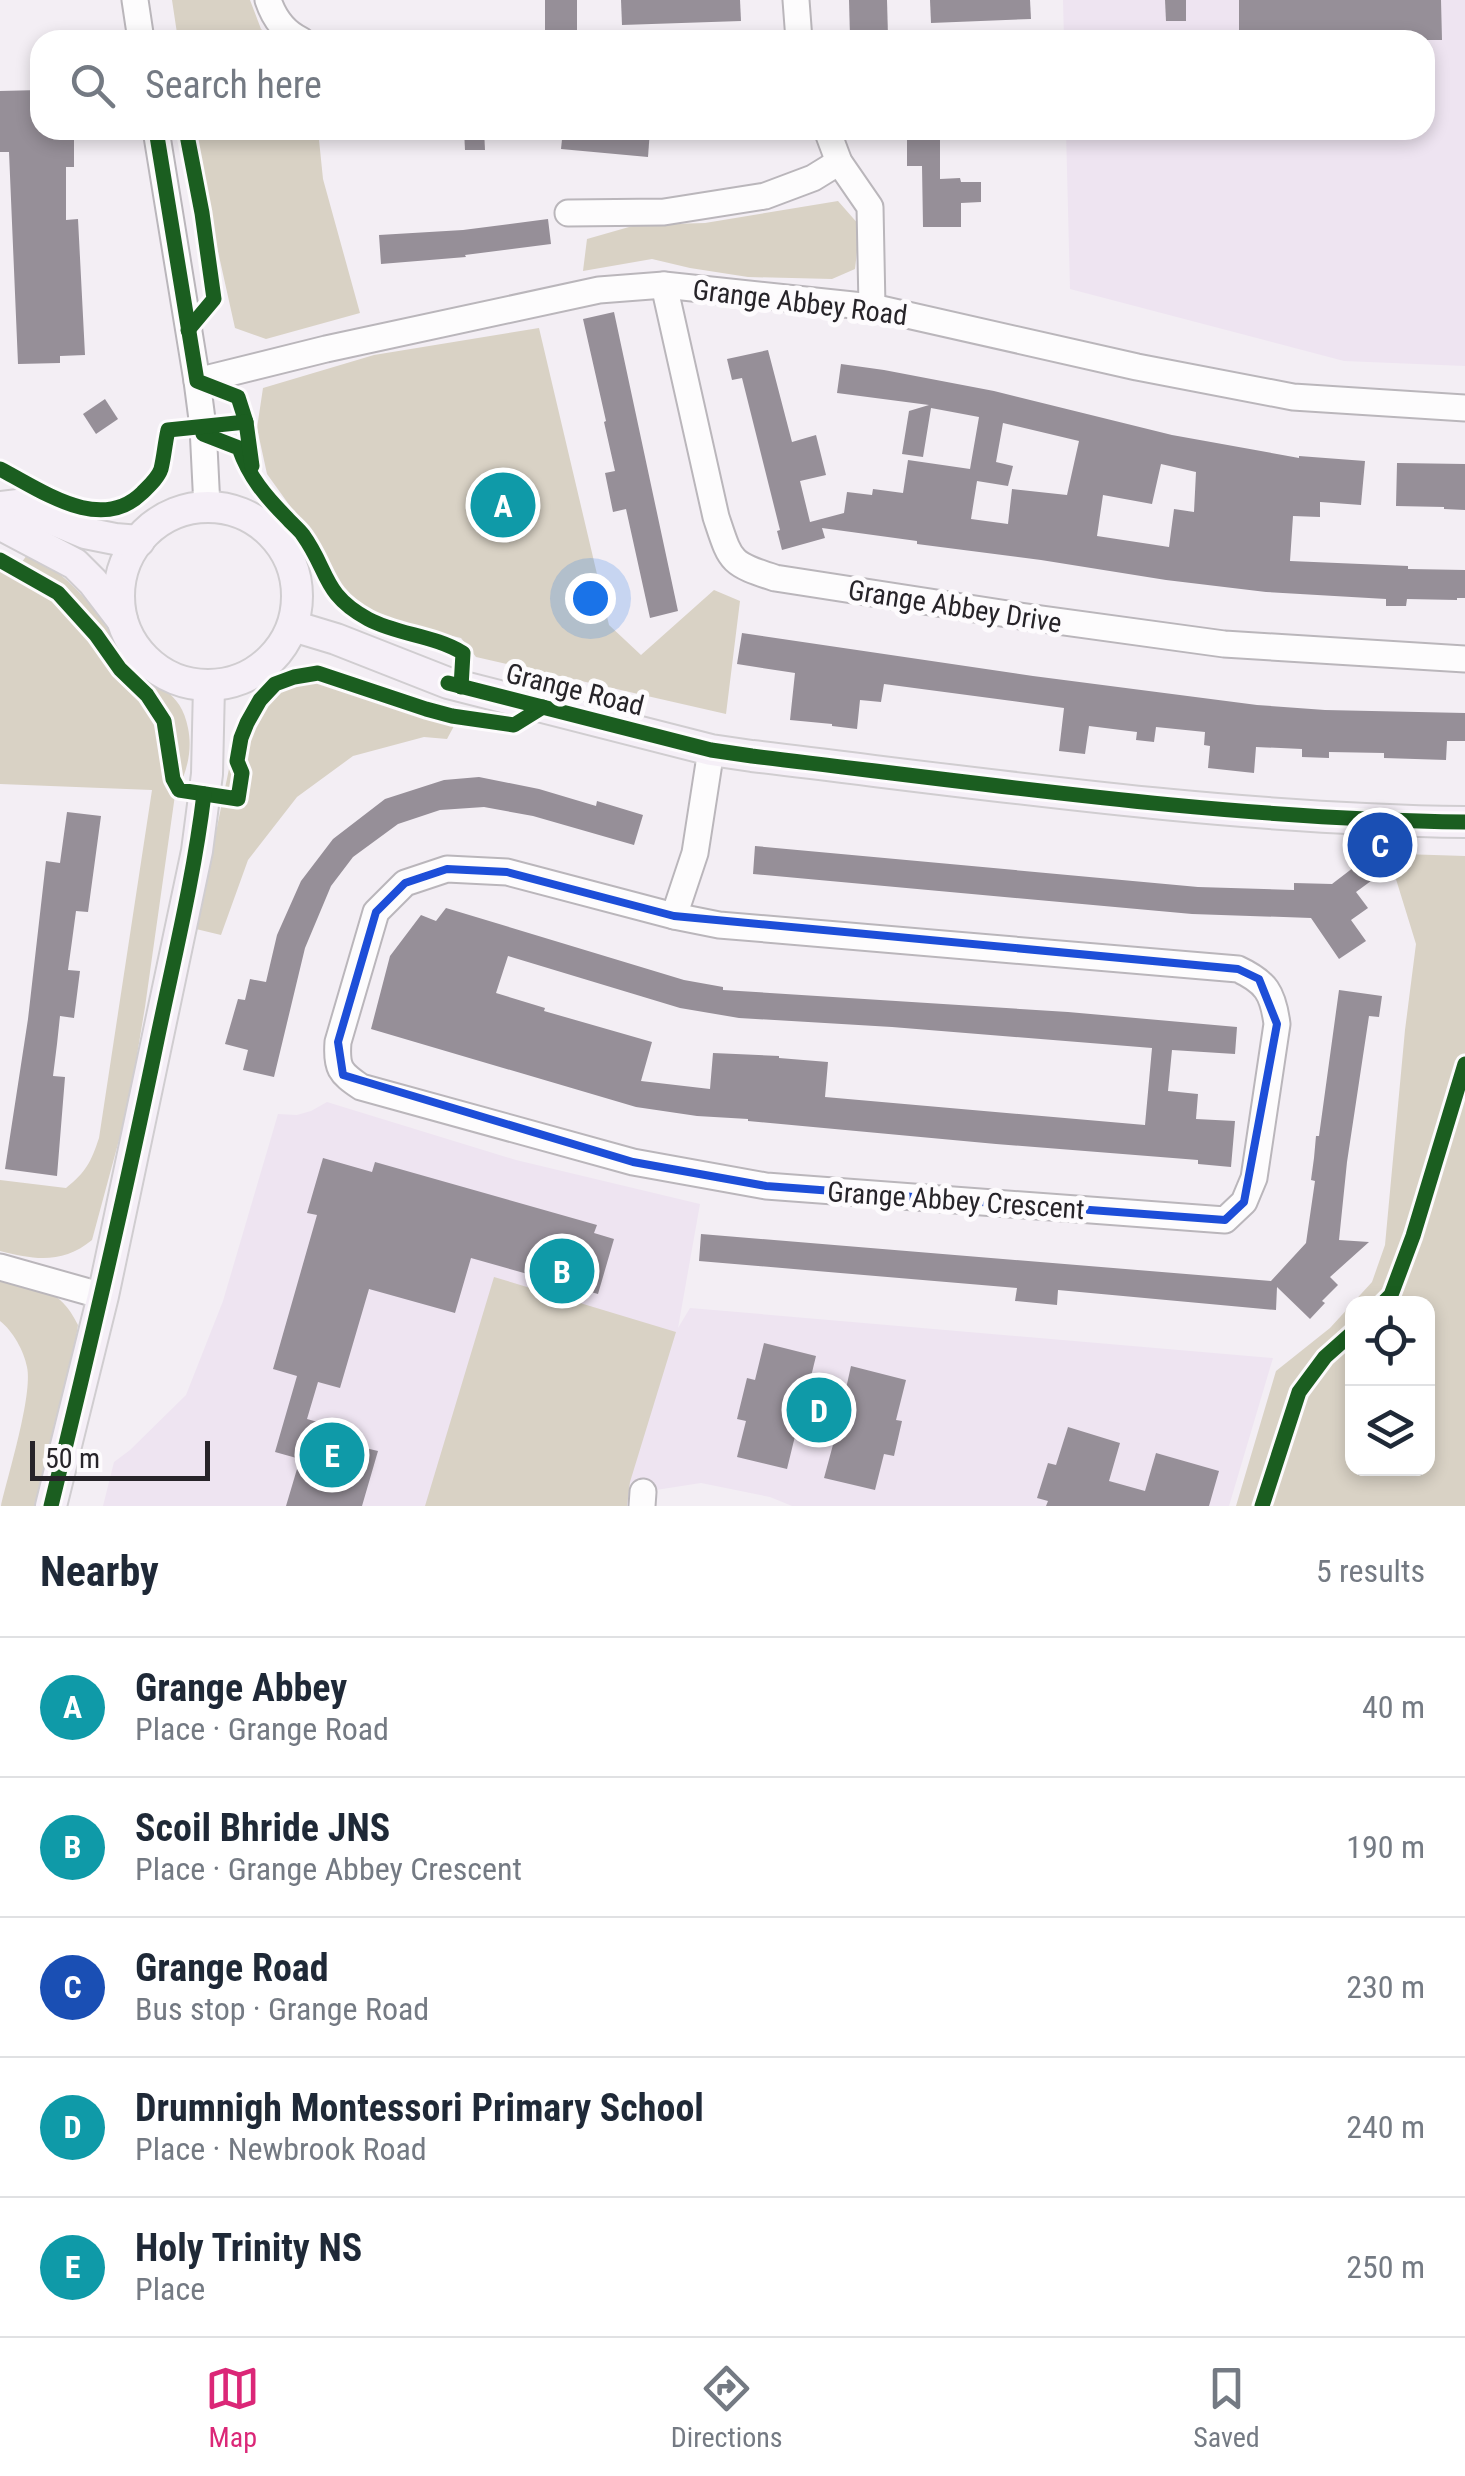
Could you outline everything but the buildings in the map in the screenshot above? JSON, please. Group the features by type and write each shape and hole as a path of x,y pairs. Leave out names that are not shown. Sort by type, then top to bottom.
{"main road":[{"path":"0,506 18,504 84,533 139,540"},
{"path":"207,506 236,510 261,524 282,544 294,570 298,598 293,626 269,662 252,675 209,686 182,682 158,670 138,652 124,629 118,602 121,575 139,540 152,526 178,512 207,506"},
{"path":"0,521 75,564 122,620"},
{"name":"Grange Road","path":"293,626 448,683 711,750 1144,802 1465,822"},
{"path":"51,1506 103,1296 196,850 207,774 209,686"}],"street":[{"path":"135,0 140,30"},
{"path":"268,0 272,13 286,30"},
{"path":"796,0 798,30"},
{"path":"158,140 197,381 207,506"},
{"path":"830,140 838,162 870,207 872,307"},
{"path":"568,212 664,212 765,196 813,178 838,162"},
{"name":"Grange Abbey Road","path":"197,381 326,348 599,290 664,285 872,307 1137,367 1293,397 1465,408"},
{"name":"Grange Abbey Drive","path":"664,285 716,516 725,545 734,562 742,567 775,578 1224,644 1465,658"},
{"path":"674,916 696,853 711,750"},
{"name":"Grange Abbey Crescent","path":"447,869 507,872 674,916 719,925 1238,968 1259,978 1274,1000 1277,1024 1254,1178 1244,1202 1224,1220 766,1186 632,1162 362,1087 343,1075 336,1060 376,912 405,883 447,869"},
{"path":"0,1267 103,1296"}],"highlighted area":[{"path":"447,869 507,872 674,916 1238,969 1259,979 1277,1024 1244,1202 1225,1220 766,1186 633,1162 343,1075 338,1042 376,912 405,883"}],"shaded area":[{"path":"172,0 250,0 262,30 176,30"},
{"path":"1063,0 1465,0 1465,366 1344,361 1070,289 1066,140 1435,140 1435,30 1064,30"},
{"path":"193,140 319,140 323,179 360,313 266,339 235,328"},
{"path":"838,201 860,226 855,269 832,279 748,277 652,259 583,271 587,239 636,225 705,223"},
{"path":"539,328 609,625 641,655 714,590 740,601 726,714 476,657 461,638 383,620 353,601 267,474 257,428 263,388 374,355"},
{"path":"29,552 75,588 134,665 180,705 190,746 175,795 129,1103 92,1240 70,1253 48,1258 0,1251 0,1180 66,1188 93,1154 99,1138 152,790 0,784 0,564 15,572"},
{"path":"314,665 461,713 447,739 424,737 353,756 297,797 248,860 221,935 196,929 237,730 250,702 278,674"},
{"path":"1372,853 1465,856 1465,1506 1236,1506 1276,1371 1345,1312 1345,1476 1435,1476 1435,1296 1359,1296 1372,1282 1385,1245 1416,944 1395,876"},
{"path":"327,1102 516,1160 700,1204 678,1328 690,1308 1273,1358 1229,1506 792,1506 770,1497 701,1483 643,1492 631,1482 627,1506 103,1506 114,1462 186,1395 223,1301 278,1114 297,1115"},
{"path":"494,1277 676,1332 630,1482 627,1506 425,1506"},
{"path":"0,1281 55,1296 78,1325 51,1506 1,1506 28,1380 21,1348 0,1321"}],"cycle path":[{"path":"158,140 197,381 238,397 246,422"},
{"path":"188,140 214,299 188,330"},
{"path":"0,469 52,497 89,509 108,509 126,505 156,479 168,430 246,422 252,466"},
{"path":"203,434 239,448 259,486 301,533 334,591 353,610 380,624 463,653 461,687"},
{"path":"0,560 58,593 120,669 147,695 164,721 173,779 179,790 238,799 242,773 237,761 247,723 275,684 294,677 318,673 452,716 514,725 543,707"},
{"path":"448,683 711,750 752,756 1197,807 1465,822"},
{"path":"51,1506 132,1157 189,887 204,794"},
{"path":"1390,1296 1413,1236 1465,1064"},
{"path":"1262,1506 1299,1392 1325,1357 1345,1339"}],"place":[{"name":"Grange Abbey","path":"503,505"},
{"name":"Grange Road","path":"1380,845"},
{"name":"Scoil Bhride JNS","path":"562,1271"},
{"name":"Drumnigh Montessori Primary School","path":"819,1410"},
{"name":"Holy Trinity NS","path":"332,1455"}]}
